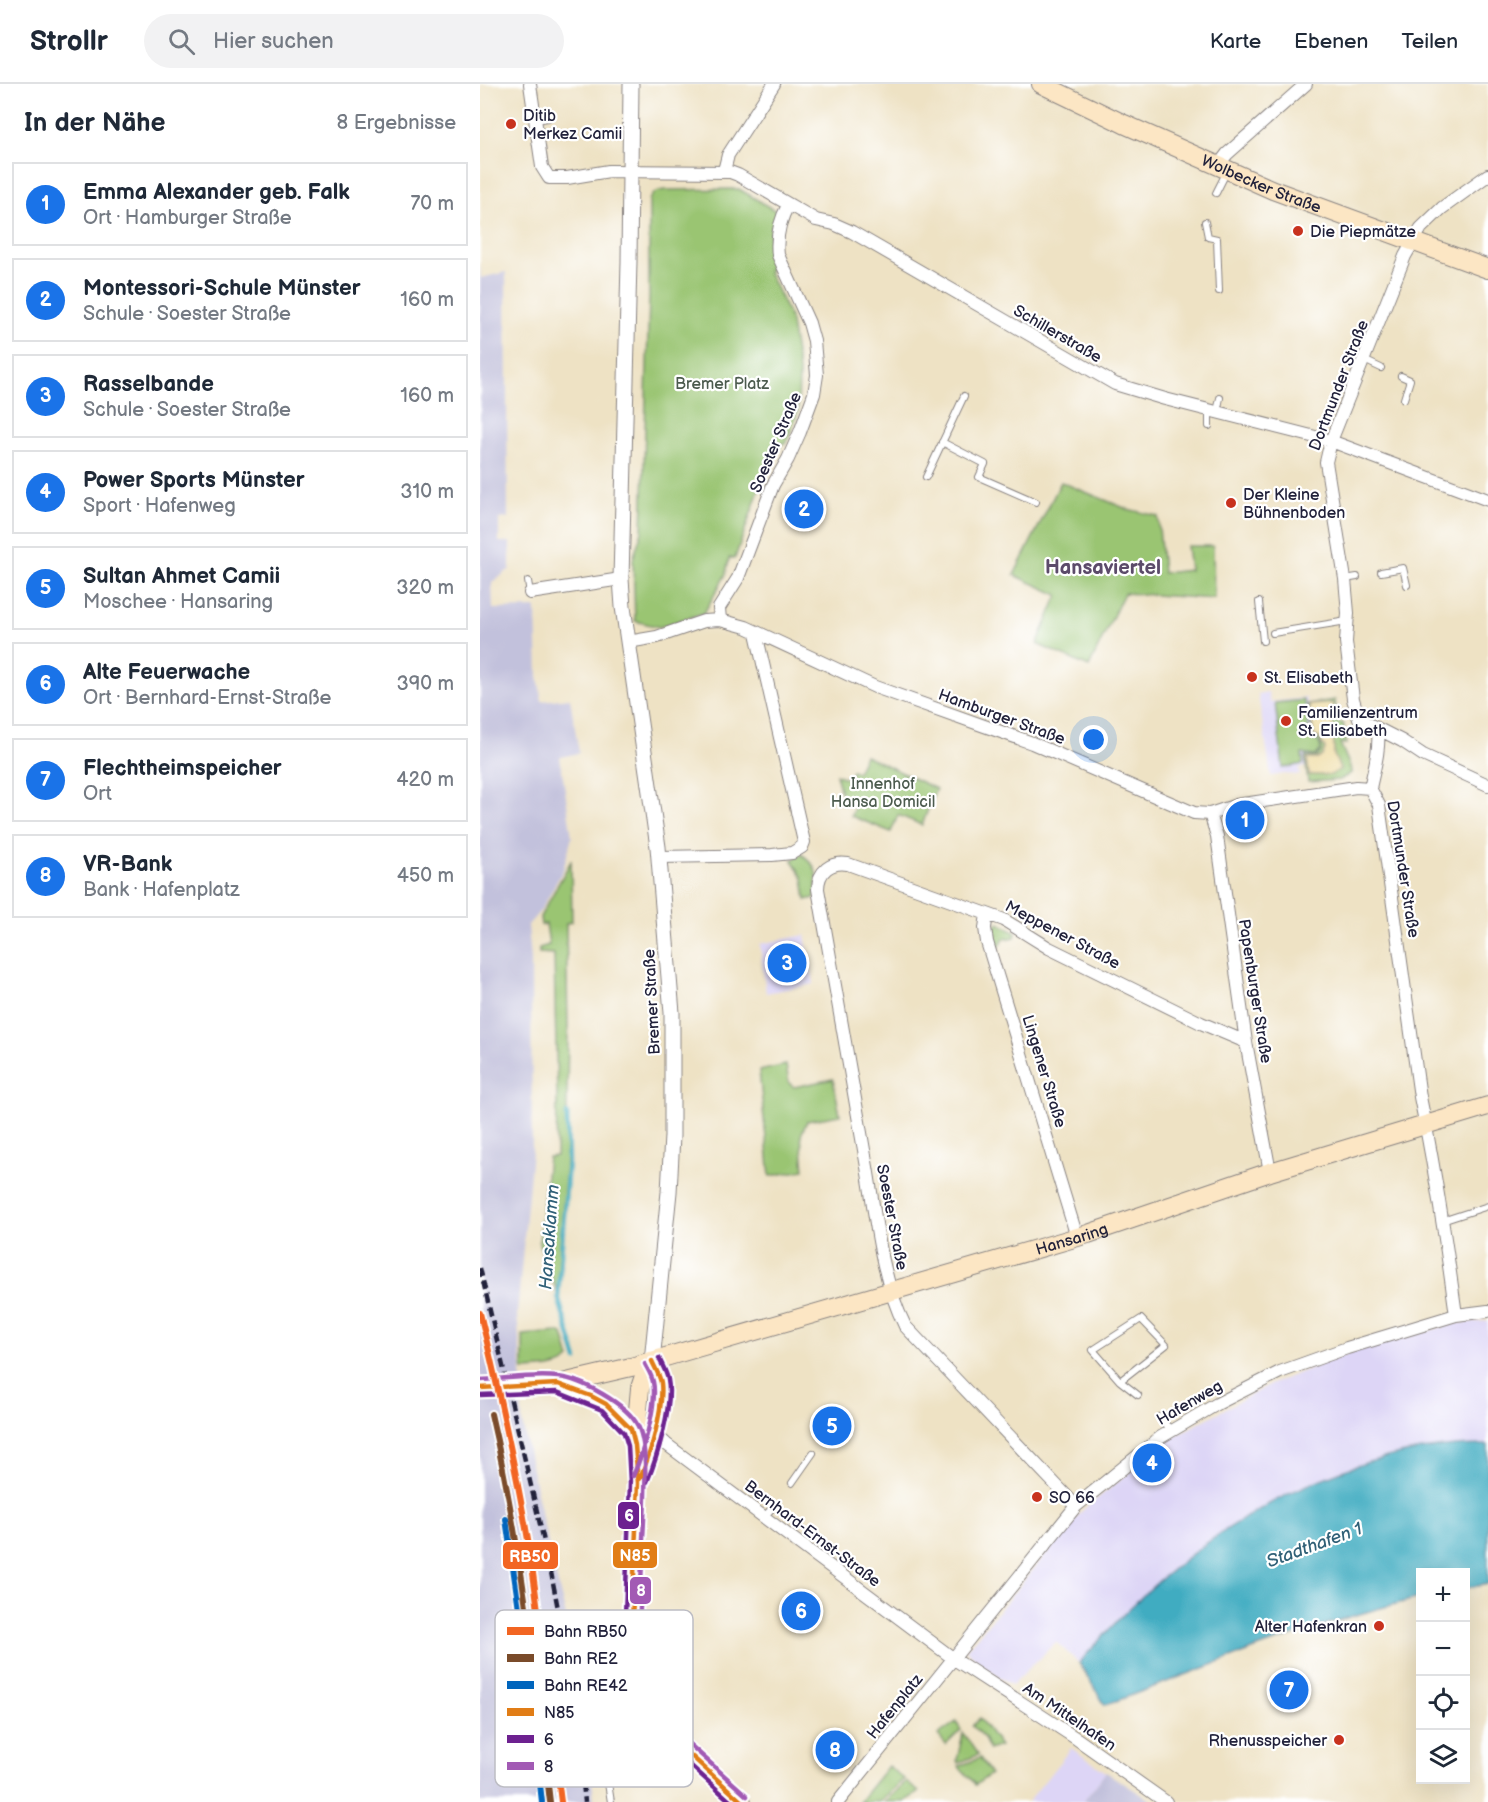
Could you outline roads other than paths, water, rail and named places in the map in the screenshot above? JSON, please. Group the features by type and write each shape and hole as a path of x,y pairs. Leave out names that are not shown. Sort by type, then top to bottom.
{"main road":[{"name":"Wolbecker Straße","path":"1041,84 1222,168 1488,269"},
{"name":"Hansaring","path":"558,1384 652,1361 1077,1237 1270,1172 1488,1106"},
{"path":"638,1483 650,1455 661,1390 661,1381 652,1361"},
{"path":"635,1445 640,1388 652,1361"},
{"path":"480,1388 558,1384 591,1396 616,1412 632,1430 638,1483 632,1610"},
{"path":"693,1757 742,1802"}],"street":[{"path":"530,84 542,119 542,167 549,177 567,178 606,171 629,172"},
{"path":"628,642 621,579 631,84"},
{"path":"724,171 728,155 774,84"},
{"path":"1222,168 1227,154 1306,84"},
{"name":"Schillerstraße","path":"629,172 724,171 738,175 816,220 834,224 852,232 1100,376 1128,388 1331,441 1488,500"},
{"name":"Dortmunder Straße","path":"1456,1315 1420,1097 1379,805 1370,788 1378,748 1378,730 1359,720 1356,714 1346,642 1345,579 1326,462 1331,441 1405,256 1421,228 1442,208 1488,175"},
{"name":"Soester Straße","path":"720,620 719,608 738,578 773,485 800,432 816,384 814,340 805,313 778,255 780,226 788,204"},
{"path":"529,587 621,579"},
{"name":"Hamburger Straße","path":"628,642 657,637 704,621 720,620 746,627 883,690 1032,743 1194,813 1210,814 1237,805 1356,787 1370,788"},
{"path":"659,857 772,855 792,853 802,847 804,842 796,801 756,633"},
{"name":"Bremer Straße","path":"628,642 659,857 672,1013 672,1125 669,1192 652,1361"},
{"path":"1378,730 1402,741 1423,755 1488,785"},
{"name":"Papenburger Straße","path":"1210,814 1217,836 1246,1042 1270,1172"},
{"name":"Meppener Straße","path":"825,869 833,865 848,864 1004,920 1049,948 1201,1023 1246,1042"},
{"name":"Soester Straße","path":"825,869 820,876 818,889 880,1240 897,1309 905,1326 1076,1506"},
{"name":"Lingener Straße","path":"987,914 985,928 987,942 1077,1237"},
{"name":"Hafenweg","path":"954,1659 1076,1506 1118,1470 1172,1431 1217,1404 1280,1372 1347,1348 1456,1315 1488,1311"},
{"name":"Bernhard-Ernst-Straße","path":"654,1433 954,1659"},
{"name":"Hafenplatz","path":"838,1802 954,1659"},
{"name":"Am Mittelhafen","path":"954,1659 1077,1739 1166,1802"}],"lane":[{"path":"1216,193 1222,168"},
{"path":"1205,222 1208,237 1217,239 1219,291"},
{"path":"1364,360 1381,368"},
{"path":"1401,376 1410,380 1404,399"},
{"path":"926,477 963,396"},
{"path":"1209,426 1220,398"},
{"path":"942,442 985,464 979,477 1036,502"},
{"path":"1381,572 1403,568 1407,585"},
{"path":"1345,579 1358,577"},
{"path":"1259,602 1263,641"},
{"path":"1273,633 1347,621"},
{"path":"1442,1221 1488,1206"},
{"path":"1120,1381 1166,1345 1141,1319 1093,1350 1120,1381 1138,1395"},
{"path":"1159,1417 1172,1431"},
{"path":"792,1483 813,1453"},
{"path":"764,1517 775,1505"},
{"path":"609,1787 611,1802"}],"water":[{"name":"Stadthafen 1","path":"1488,1445 1488,1584 1470,1587 1470,1568 1416,1568 1416,1599 1301,1633 1105,1705 1079,1663 1125,1613 1208,1542 1250,1515 1295,1491 1341,1471 1389,1457 1438,1448"}],"waterway":[{"name":"Hansaklamm","path":"567,1113 568,1163 558,1297 577,1360"}],"railway":[{"path":"480,1268 558,1610"},
{"path":"583,1787 585,1802"}],"rail line":[{"name":"RB50","path":"480,1313 518,1483 538,1610"},
{"name":"RE2","path":"491,1414 511,1510 526,1610"},
{"name":"RE42","path":"506,1519 519,1610"},
{"name":"RE42","path":"540,1787 542,1802"},
{"name":"RE2","path":"548,1787 550,1802"},
{"name":"RB50","path":"559,1787 561,1802"}],"place":[{"name":"Ditib Merkez Camii","path":"511,124"},
{"name":"Die Piepmätze","path":"1298,231"},
{"name":"Der Kleine Bühnenboden","path":"1231,503"},
{"name":"Montessori-Schule Münster","path":"804,509"},
{"name":"St. Elisabeth","path":"1252,677"},
{"name":"Familienzentrum St. Elisabeth","path":"1286,721"},
{"name":"Emma Alexander geb. Falk","path":"1245,820"},
{"name":"Rasselbande","path":"787,963"},
{"name":"Sultan Ahmet Camii","path":"832,1426"},
{"name":"Power Sports Münster","path":"1152,1463"},
{"name":"SO 66","path":"1037,1497"},
{"name":"Alte Feuerwache","path":"801,1611"},
{"name":"Alter Hafenkran","path":"1379,1626"},
{"name":"Flechtheimspeicher","path":"1289,1690"},
{"name":"Rhenusspeicher","path":"1339,1740"},
{"name":"VR-Bank","path":"835,1750"}],"district":[{"name":"Hansaviertel","path":"1103,567"}],"park label":[{"name":"Bremer Platz","path":"722,383"},
{"name":"Innenhof Hansa Domicil","path":"883,792"}]}
